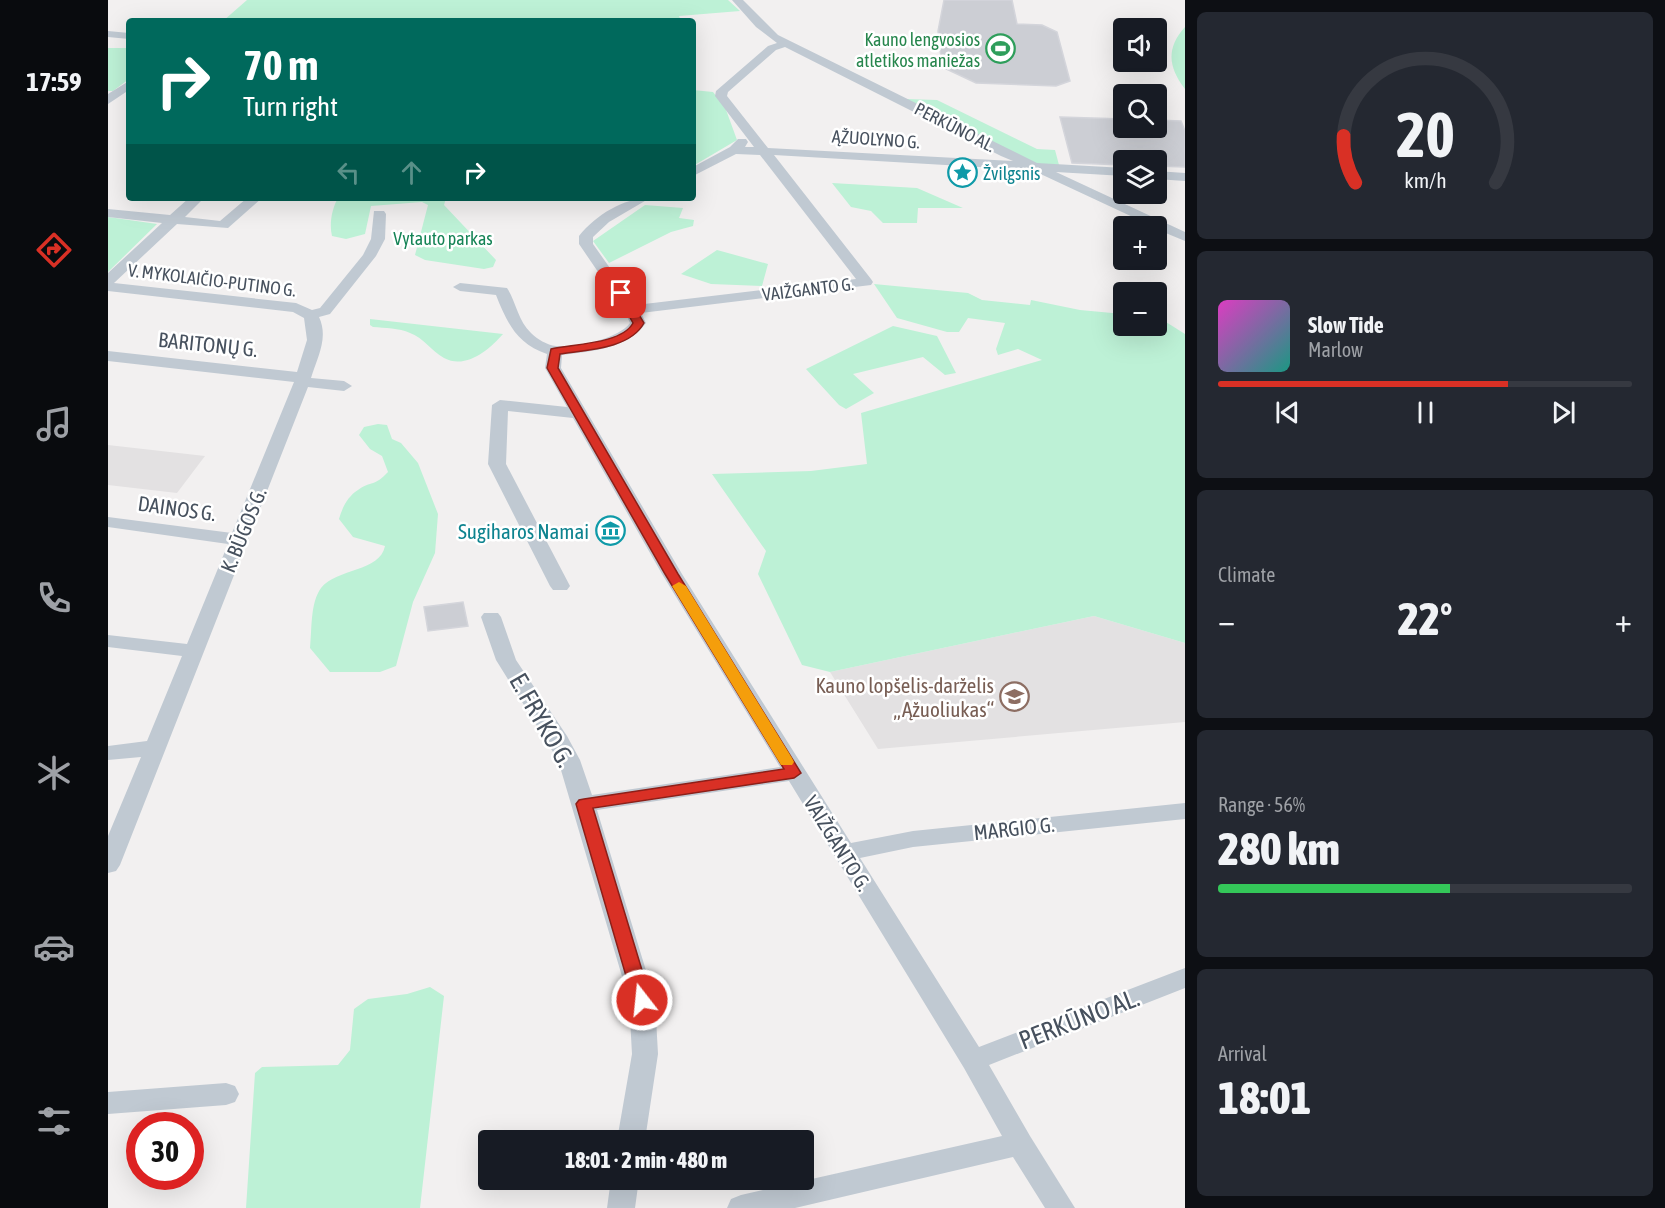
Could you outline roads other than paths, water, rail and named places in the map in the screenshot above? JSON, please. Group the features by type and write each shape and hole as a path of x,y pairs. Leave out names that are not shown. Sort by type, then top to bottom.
{"street":[{"name":"PERKŪNO AL.","path":"737,0 762,28 786,42 1033,166 1185,237"},
{"path":"108,34 126,36"},
{"name":"VAIŽGANTO G.","path":"633,310 866,282 721,93 772,48 786,42"},
{"path":"108,100 126,87"},
{"path":"696,170 734,150 750,130"},
{"name":"ĄŽUOLYNO G.","path":"734,150 1113,171"},
{"path":"1167,176 1185,177"},
{"path":"108,280 193,201"},
{"path":"108,213 223,225 251,201"},
{"path":"460,287 502,291 519,333 533,344 555,351 622,338 634,331 638,323 633,310 586,244 586,236 604,219 637,201"},
{"path":"310,315 326,311 369,256 378,239 379,213"},
{"name":"V. MYKOLAIČIO-PUTINO G.","path":"108,287 296,308 310,315"},
{"name":"K. BŪGOS G.","path":"108,865 153,748 240,540 303,380 315,342 316,324 310,315"},
{"name":"VAIŽGANTO G.","path":"555,351 552,368 672,574 973,1060 1020,1144 1061,1208"},
{"name":"BARITONŲ G.","path":"108,356 344,386"},
{"path":"560,586 497,464 500,405 577,413"},
{"name":"DAINOS G.","path":"108,522 240,540"},
{"name":"E. FRYKO G.","path":"491,617 506,660 569,760 642,1000 645,1054 633,1130"},
{"path":"108,641 194,651"},
{"path":"108,753 153,748"},
{"path":"584,804 794,773"},
{"name":"MARGIO G.","path":"844,853 913,839 1185,811"},
{"name":"PERKŪNO AL.","path":"973,1060 1185,978"},
{"path":"108,1103 226,1094"},
{"path":"741,1208 1020,1144"},
{"path":"621,1208 623,1190"}],"place":[{"name":"Kauno lengvosios atletikos maniežas","path":"1001,49"},
{"name":"Žvilgsnis","path":"962,173"},
{"name":"Sugiharos Namai","path":"610,531"},
{"name":"Kauno lopšelis-darželis „Ąžuoliukas“","path":"1015,697"}],"park label":[{"name":"Vytauto parkas","path":"443,238"}]}
